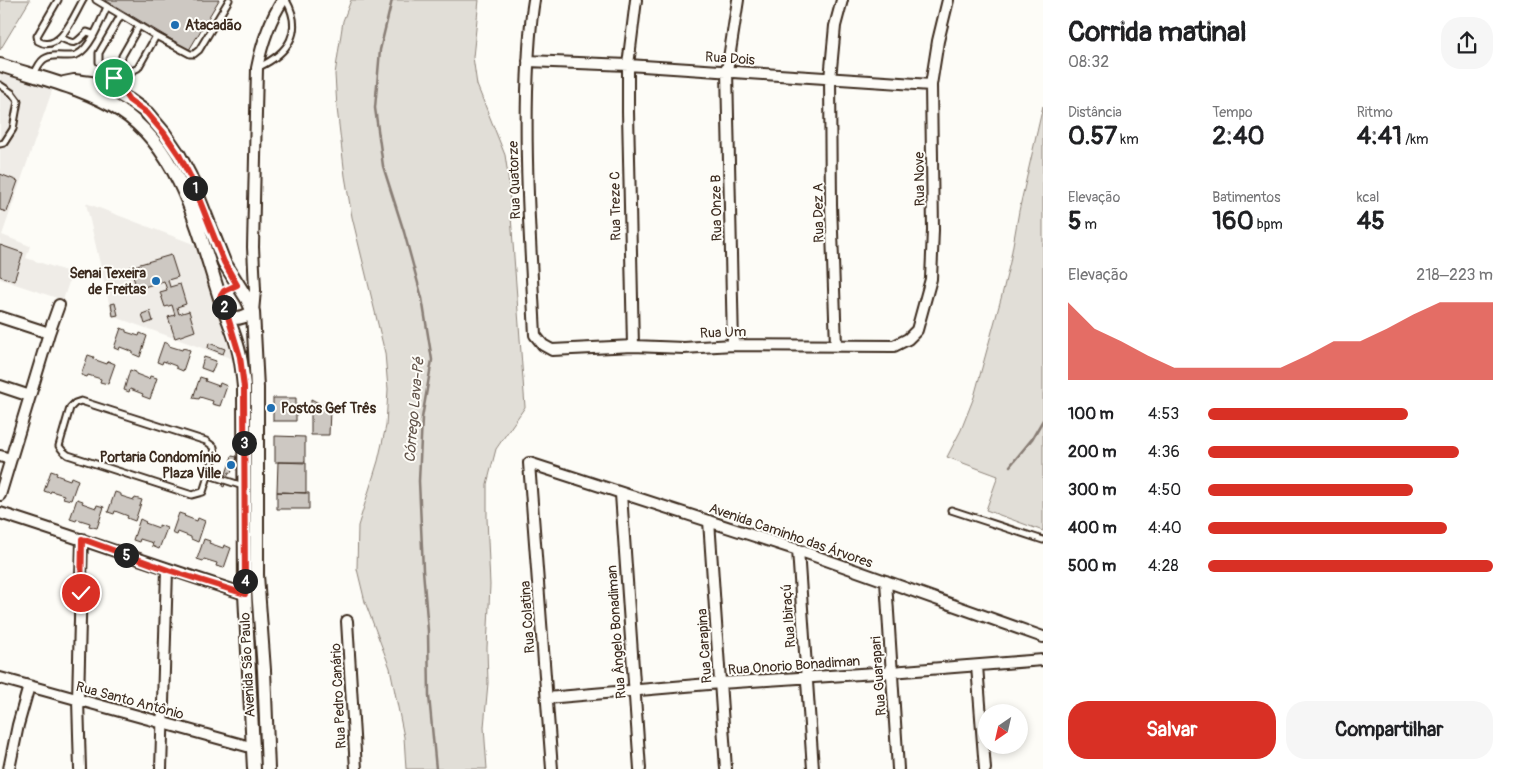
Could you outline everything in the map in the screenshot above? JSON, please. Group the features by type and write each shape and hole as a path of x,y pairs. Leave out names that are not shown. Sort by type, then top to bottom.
{"street":[{"path":"228,317 242,317 253,312 255,290 257,68 261,47 276,5 284,0"},
{"name":"Rua Quatorze","path":"534,0 528,61 526,133 528,200 535,335 543,345 552,350"},
{"name":"Rua Treze C","path":"633,346 629,223 628,65 636,0"},
{"name":"Rua Onze B","path":"733,345 728,71 738,0"},
{"name":"Rua Dez A","path":"836,345 831,204 830,79 835,26 842,0"},
{"name":"Rua Nove","path":"894,346 908,339 917,330 931,279 934,230 930,85 948,0"},
{"name":"Rua Dois","path":"528,61 628,65 930,85"},
{"name":"Avenida São Paulo","path":"0,65 91,95 121,111 138,124 155,140 168,160 180,182 201,237 240,357 244,387 245,594 254,769"},
{"name":"Avenida São Paulo","path":"59,84 74,81 92,83 109,89 147,113 179,155 190,176 224,262 253,312 257,388 257,576 264,670 268,769"},
{"path":"220,297 224,291 250,276 255,269"},
{"path":"0,495 5,458 30,396 49,333 60,305"},
{"path":"0,317 49,333"},
{"name":"Rua Um","path":"552,350 633,346 684,348 733,345 894,346"},
{"path":"0,386 30,396"},
{"name":"Avenida Caminho das Árvores","path":"529,463 798,550 1043,638"},
{"name":"Rua Colatina","path":"529,463 552,769"},
{"name":"Rua Ângelo Bonadiman","path":"621,494 640,769"},
{"path":"0,513 245,594"},
{"name":"Rua Carapina","path":"709,521 726,769"},
{"path":"80,769 78,700 82,539"},
{"name":"Rua Ibiraçú","path":"798,550 813,769"},
{"path":"161,769 168,570"},
{"name":"Rua Guarapari","path":"886,582 898,769"},
{"name":"Rua Pedro Canário","path":"347,621 356,769"},
{"name":"Rua Onorio Bonadiman","path":"547,698 720,683 1043,660"},
{"path":"977,666 985,769"},
{"name":"Rua Santo Antônio","path":"0,678 254,748"},
{"path":"10,769 18,725 29,686"}],"lane":[{"path":"58,0 37,36 38,41 43,44 50,44 61,38 83,0"},
{"path":"96,0 184,52 194,54 199,50 229,0"},
{"path":"257,68 277,56 284,50 290,40 293,30 293,19 284,0"},
{"path":"34,76 38,64 43,58 77,55 83,50 107,7"},
{"path":"120,15 99,53 99,62 114,78 129,100"},
{"path":"139,26 122,56 122,66 132,71 138,68 156,36"},
{"path":"61,38 77,43 87,32 93,34"},
{"path":"0,85 12,93 18,101 13,129 4,143 0,144"},
{"path":"81,402 206,441 214,447 215,454 209,475 203,492 192,495 68,455 60,446 70,408 75,403 81,402"},
{"path":"209,475 243,486"},
{"path":"951,510 1043,540"}],"shaded area":[{"path":"0,0 30,0 0,50"},
{"path":"351,0 479,0 473,57 477,85 505,155 508,175 525,407 496,449 487,484 490,585 487,648 488,683 484,727 487,769 406,769 404,737 390,668 365,602 357,569 358,526 378,461 386,426 388,389 385,353 352,217 337,108 335,74 343,21"},
{"path":"0,70 53,88 2,235 30,246 26,258 72,273 63,300 0,279"},
{"path":"1043,106 1043,531 986,510 998,476 947,457 961,430 974,397 1002,295"},
{"name":"Senai Texeira de Freitas","path":"86,203 196,245 233,359 112,316"}],"building":[{"name":"Atacadão","path":"105,0 219,0 189,50"},
{"path":"0,174 18,181 7,212 0,210"},
{"path":"0,245 23,253 14,281 0,276"},
{"path":"171,255 178,277 168,280 170,287 180,284 186,304 177,307 179,314 189,311 195,331 175,338 168,317 175,315 172,305 165,307 160,292 167,290 164,281 137,289 130,267"},
{"path":"115,303 118,315 113,316 111,304"},
{"path":"150,311 153,321 145,324 142,314"},
{"path":"121,328 126,330 126,332 139,336 140,333 147,336 140,357 120,347 119,350 114,348"},
{"path":"164,342 169,344 169,346 182,350 183,348 190,350 183,371 163,361 162,364 157,362"},
{"path":"209,343 225,349 223,354 208,348"},
{"path":"88,355 107,364 108,361 115,364 108,384 100,382 101,379 81,375"},
{"path":"204,357 216,361 212,372 201,368"},
{"path":"130,370 149,379 150,376 157,378 150,399 130,389 129,392 124,390"},
{"path":"200,377 219,386 220,383 227,386 220,406 212,404 213,401 200,397 199,399 193,398"},
{"path":"273,398 296,398 296,421 273,421"},
{"path":"311,399 330,409 329,435 311,435"},
{"path":"275,436 305,437 305,462 275,462"},
{"name":"Portaria Condomínio Plaza Ville","path":"232,456 237,457 224,487 222,486"},
{"path":"278,462 306,463 306,493 277,492"},
{"path":"51,471 70,480 71,477 78,480 71,500 63,498 64,495 44,491"},
{"path":"115,492 134,500 135,498 142,500 135,521 115,511 114,514 108,512"},
{"path":"277,492 309,493 309,509 277,509"},
{"path":"77,499 96,508 97,505 104,507 97,528 89,526 90,523 70,519"},
{"path":"179,513 197,521 198,518 205,521 198,542 178,532 177,535 172,533"},
{"path":"140,519 159,528 159,525 167,528 159,549 152,546 153,543 140,539 139,542 133,540"},
{"path":"204,539 223,548 224,545 231,548 224,568 216,566 217,563 197,559"}],"waterway":[{"name":"Córrego Lava-Pé","path":"392,0 380,50 375,108 383,166 422,298 432,360 422,418 419,481 428,631 429,696 436,769"},
{"path":"1010,466 1032,439 1043,420"}],"place":[{"name":"Atacadão","path":"175,25"},
{"name":"Senai Texeira de Freitas","path":"156,281"},
{"name":"Postos Gef Três","path":"271,408"},
{"name":"Portaria Condomínio Plaza Ville","path":"231,465"}],"route":[{"path":"81,593 82,539 168,570 245,594 244,387 236,342 220,297 224,291 237,285 224,262 190,176 179,155 147,113 129,100 114,78"}]}
